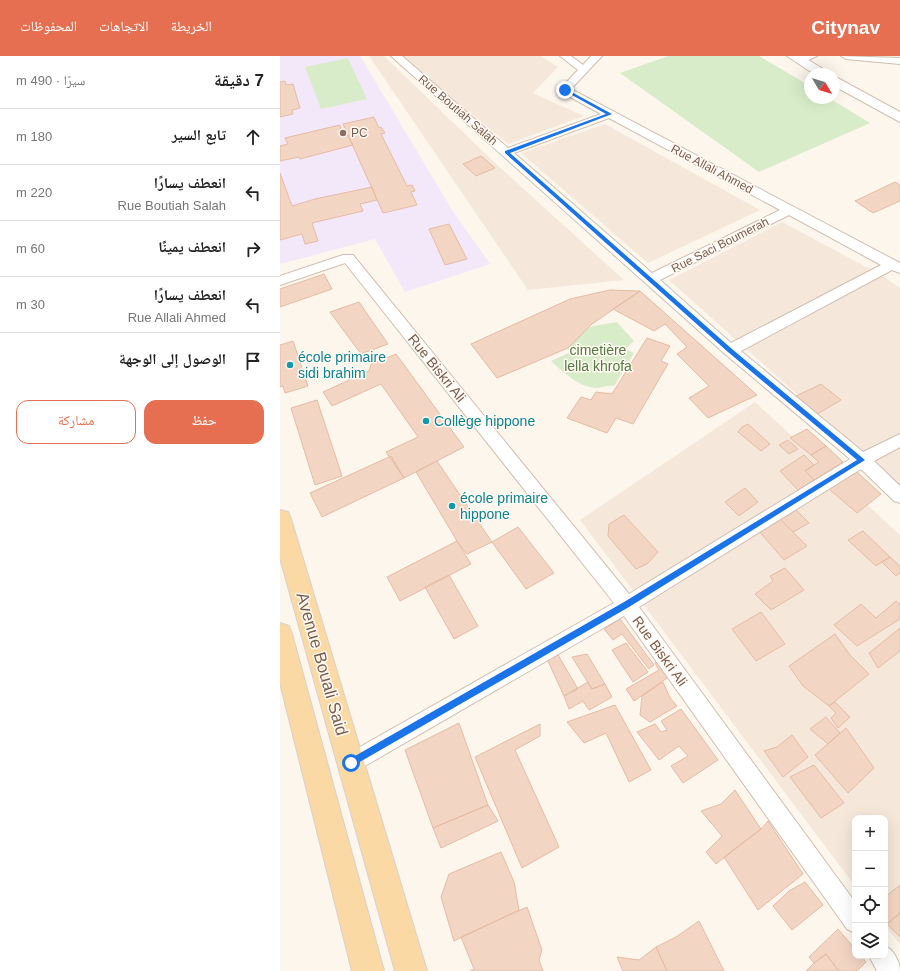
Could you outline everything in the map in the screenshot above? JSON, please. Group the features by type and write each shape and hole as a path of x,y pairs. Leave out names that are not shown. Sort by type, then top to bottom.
{"main road":[{"name":"Avenue Bouali Said","path":"280,519 412,971"},
{"path":"280,634 368,971"}],"street":[{"name":"Rue Boutiah Salah","path":"396,56 507,152 730,350 862,460 900,496"},
{"path":"565,56 584,70"},
{"name":"Rue Allali Ahmed","path":"597,56 565,90 896,266"},
{"path":"852,56 900,61"},
{"path":"802,58 816,68"},
{"path":"840,83 900,118"},
{"path":"507,152 610,114"},
{"name":"Rue Saci Boumerah","path":"651,280 789,210"},
{"name":"Rue Biskri Ali","path":"280,281 348,258 626,605 852,917"},
{"path":"730,350 896,266"},
{"path":"351,763 626,605 862,460 900,440"},
{"path":"882,959 891,971"}],"shaded area":[{"name":"PC","path":"280,56 360,56 452,210 490,264 405,292 375,239 280,264"},
{"path":"369,56 384,56 494,162 624,280 528,290"},
{"path":"401,56 541,56 558,67 533,93 584,116 508,144"},
{"path":"605,124 760,210 648,263 521,153"},
{"path":"782,222 883,276 900,288 900,486 669,280"},
{"path":"755,402 900,535 900,945 888,929 888,815 852,815 852,882 580,520"}],"green space":[{"path":"668,56 759,56 804,82 804,104 839,104 870,123 759,172 620,73"},
{"path":"348,58 367,99 321,109 305,67"},
{"name":"cimetière lella khrofa","path":"617,322 634,341 625,349 634,353 614,386 596,388 583,385 551,361 571,352 559,340 593,326"}],"building":[{"path":"285,81 286,85 293,84 300,108 292,110 293,114 280,117 280,82"},
{"path":"374,117 379,128 381,127 385,133 381,134 407,186 412,185 415,191 411,192 417,205 383,213 343,124"},
{"path":"340,125 343,135 347,134 353,145 300,159 299,157 280,161 280,146 288,144 285,138"},
{"path":"481,156 495,168 476,176 463,164"},
{"path":"280,173 292,206 315,199 372,187 377,200 360,204 363,211 312,223 318,241 305,244 302,234 280,240"},
{"path":"895,182 900,185 900,201 873,213 855,201"},
{"path":"449,224 467,259 445,265 429,229"},
{"path":"324,274 332,289 280,307 280,289"},
{"path":"610,290 640,291 592,324 568,348 497,378 471,344 570,299"},
{"path":"640,291 757,395 708,418 689,398 709,386 677,354 687,347 665,324 654,331 613,309"},
{"name":"école primaire sidi brahim","path":"359,302 388,344 361,354 330,312"},
{"path":"647,338 670,346 661,361 668,364 633,424 616,418 607,433 567,418 581,397 591,400 596,392 612,394"},
{"name":"école primaire sidi brahim","path":"293,341 308,386 285,393 283,386 280,387 280,345"},
{"name":"Collège hippone","path":"396,354 464,447 404,478 386,452 418,437 381,384 332,406 323,392 369,371 371,364"},
{"path":"821,384 841,400 814,416 794,397"},
{"path":"317,400 342,476 315,485 291,408"},
{"path":"748,424 770,444 761,451 738,432 742,427"},
{"path":"807,429 826,446 811,455 790,438"},
{"path":"788,440 798,449 789,454 779,445"},
{"path":"826,446 843,462 814,480 805,471 819,462 811,455"},
{"path":"804,455 814,465 805,471 814,480 798,490 780,471"},
{"path":"391,456 404,478 322,517 310,493"},
{"name":"école primaire hippone","path":"437,461 492,542 467,554 457,541 416,472"},
{"path":"857,472 881,494 857,513 829,489"},
{"path":"745,488 758,502 739,516 725,502"},
{"path":"796,510 809,523 793,532 779,518"},
{"path":"624,515 658,552 647,564 636,569 608,536 609,524"},
{"path":"779,518 807,546 784,560 758,530"},
{"name":"école primaire hippone","path":"518,527 554,573 526,589 492,542"},
{"path":"863,531 890,557 876,566 848,540"},
{"name":"école primaire hippone","path":"457,541 471,564 400,601 387,577"},
{"path":"890,557 900,566 900,573 896,576 882,562"},
{"path":"785,568 804,590 771,610 755,594 773,581 770,576"},
{"path":"449,575 478,626 454,639 425,587"},
{"path":"896,601 900,604 900,619 857,646 834,625 861,604 876,618"},
{"path":"761,612 785,644 756,661 732,629"},
{"path":"620,619 654,665 649,669 622,634 613,640 604,629"},
{"path":"900,628 900,651 878,668 869,653"},
{"path":"835,634 850,655 869,674 829,706 803,686 789,666"},
{"path":"626,643 648,672 633,682 612,650"},
{"path":"587,654 605,684 592,689 572,657"},
{"path":"558,655 578,689 564,696 547,659"},
{"path":"659,661 670,676 634,701 626,689 659,670 655,663"},
{"path":"588,682 592,689 605,684 612,697 589,710 583,701 569,709 564,696"},
{"path":"663,682 670,698 677,706 650,722 640,715 642,696"},
{"path":"835,702 850,717 838,728 831,718 836,713 829,706"},
{"path":"615,705 651,770 629,782 606,733 584,743 567,722"},
{"path":"681,709 718,760 683,783 671,766 688,756 679,746 659,760 637,732 655,724 661,732 667,730 661,721"},
{"path":"826,717 840,733 828,744 810,729"},
{"path":"459,723 488,805 433,828 405,750"},
{"path":"540,724 540,736 515,750 559,847 522,868 475,757"},
{"path":"846,728 874,768 848,793 815,755"},
{"path":"792,735 808,757 783,777 764,751 777,747"},
{"path":"814,765 844,803 821,818 790,777"},
{"path":"735,790 761,829 716,864 706,852 722,836 701,811 721,804"},
{"path":"488,805 498,821 441,848 433,828"},
{"path":"768,821 803,874 758,910 724,857 761,829"},
{"path":"501,852 514,882 519,910 454,941 441,897 449,874"},
{"path":"805,882 823,905 792,930 773,906 789,891"},
{"path":"900,885 900,913 888,923 888,923 888,895"},
{"path":"527,907 542,950 539,960 543,971 470,971 474,969 461,937"},
{"path":"900,913 900,937 888,925 888,923"},
{"path":"699,921 724,971 667,971 656,947 676,937"},
{"path":"838,929 852,945 852,959 864,959 866,962 857,971 839,971 826,954 814,963 809,957"},
{"path":"656,947 667,971 623,971 617,957 639,960"},
{"path":"826,954 839,971 806,971 814,963"}],"place":[{"name":"PC","path":"343,133"},
{"name":"école primaire sidi brahim","path":"290,365"},
{"name":"Collège hippone","path":"426,421"},
{"name":"école primaire hippone","path":"452,506"}],"route":[{"path":"351,763 626,605 862,460 730,350 507,152 610,114 565,90"}]}
